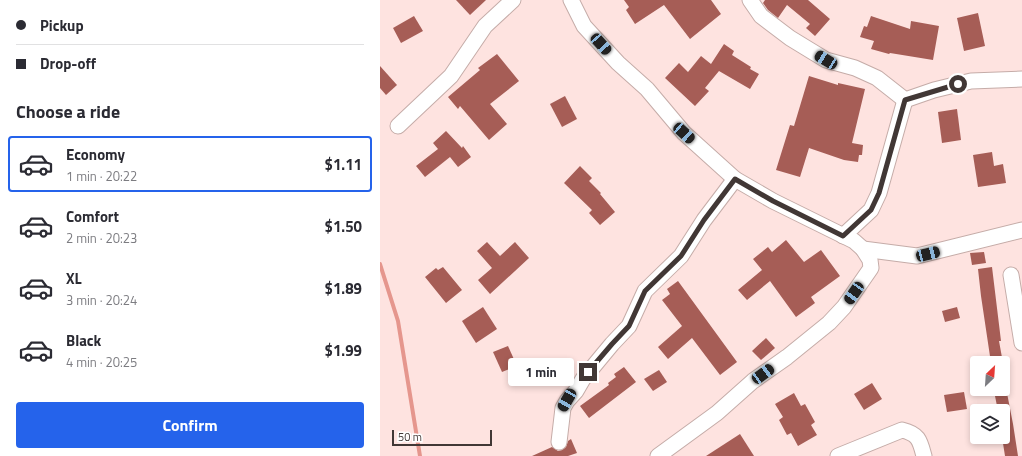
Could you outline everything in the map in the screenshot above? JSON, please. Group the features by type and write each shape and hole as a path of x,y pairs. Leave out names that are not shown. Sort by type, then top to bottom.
{"street":[{"path":"398,126 451,76 485,26 513,0"},
{"path":"571,0 584,26 618,63 647,89 684,133 735,179 773,201 854,241 863,249 870,260 871,268 844,307 829,323 787,357 753,381 717,413 658,456"},
{"path":"750,0 761,16 790,38 826,60 855,68 877,78 905,100"},
{"path":"905,100 934,90 971,81 1022,79"},
{"path":"843,236 871,210 879,193 905,100"},
{"path":"559,442 562,408 567,400 612,344 629,326 645,291 681,256 704,220 735,179"},
{"path":"863,249 917,256 1022,230"},
{"path":"1011,275 1022,343"},
{"path":"838,456 902,430 914,435 920,440 924,456"}],"building":[{"path":"456,0 486,0 470,15"},
{"path":"624,0 711,0 721,14 690,39 664,5 635,24 626,10 629,7"},
{"path":"765,0 808,0 830,19 815,36 806,28 810,24 787,5 778,18 768,10 763,3"},
{"path":"978,13 985,46 964,51 957,18"},
{"path":"414,16 423,31 401,43 393,28"},
{"path":"871,16 910,29 911,21 939,26 933,60 889,54 871,49 874,41 860,37 864,26 867,27"},
{"path":"724,44 734,51 732,55 759,74 750,89 719,71 705,88 709,91 695,106 665,78 679,63 688,72 701,56 711,64"},
{"path":"497,54 519,81 490,104 507,124 489,140 460,106 458,109 448,97 480,70 478,68"},
{"path":"380,66 397,85 386,95 380,88"},
{"path":"809,76 838,85 838,83 865,89 852,143 863,145 862,155 859,155 858,162 844,160 809,148 800,177 776,170 790,125 794,126"},
{"path":"565,96 577,119 562,127 550,104"},
{"path":"957,109 961,140 942,143 938,112"},
{"path":"446,131 462,148 463,146 471,157 458,167 450,157 425,177 416,166 438,149 433,143"},
{"path":"992,152 994,166 1003,164 1006,183 978,187 973,155"},
{"path":"580,166 592,178 589,181 601,193 600,194 615,212 600,225 589,213 592,210 564,183"},
{"path":"786,240 804,262 821,250 840,276 811,297 815,303 796,317 770,281 747,300 738,290 762,270 753,259 768,247 772,252"},
{"path":"487,242 500,256 515,242 529,258 490,294 478,280 492,268 477,251"},
{"path":"984,252 986,263 972,265 970,253"},
{"path":"443,267 462,290 446,303 425,277 436,268 438,270"},
{"path":"992,267 1002,356 990,356 978,269"},
{"path":"678,281 737,362 720,375 692,338 668,359 658,347 682,326 662,300 670,294 667,289"},
{"path":"483,307 497,329 476,343 462,321"},
{"path":"957,307 960,318 945,322 942,311"},
{"path":"766,338 775,348 761,360 752,351"},
{"path":"508,346 517,366 502,372 493,352"},
{"path":"624,367 636,382 589,418 580,406 609,385 608,383 616,377 614,374"},
{"path":"659,370 667,382 653,391 644,379"},
{"path":"872,383 882,399 864,410 854,394"},
{"path":"964,392 967,409 947,412 944,395"},
{"path":"794,393 801,406 805,404 815,422 811,425 817,435 798,446 791,433 787,435 779,420 783,417 775,404"},
{"path":"995,396 1008,396 1009,404 997,404"},
{"path":"1010,408 1018,456 1005,456 1003,444 1010,444"},
{"path":"740,434 754,456 706,456"},
{"path":"571,439 577,453 568,456 532,456 552,447 558,451 562,450"}],"waterway":[{"path":"380,264 398,321 420,456"}],"route":[{"path":"588,372 629,326 639,301 645,291 681,256 704,220 735,179 773,201 843,236 871,210 879,193 905,100 958,84"}]}
